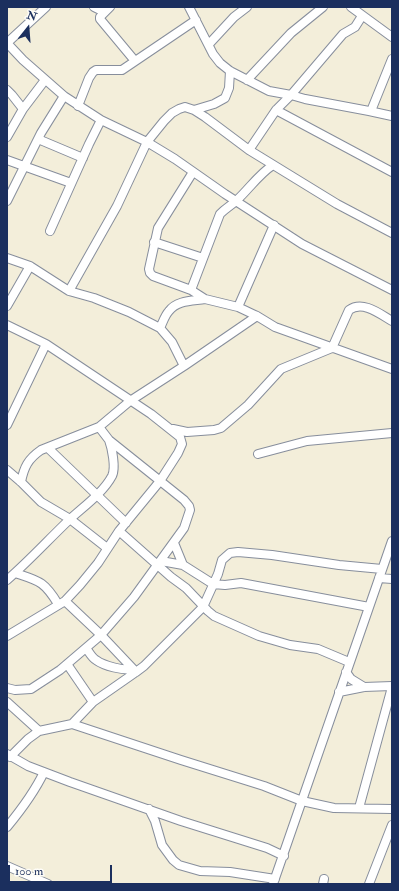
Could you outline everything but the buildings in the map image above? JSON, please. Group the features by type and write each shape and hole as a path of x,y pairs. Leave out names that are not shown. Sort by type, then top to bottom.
{"street":[{"path":"94,7 107,9"},
{"path":"189,7 217,58 230,71 269,91 392,116"},
{"path":"209,44 234,17 247,7"},
{"path":"247,80 291,33 323,7"},
{"path":"351,7 392,36"},
{"path":"42,8 7,43 23,60 64,96 102,120 147,142 302,244 392,290"},
{"path":"107,9 100,19 135,61"},
{"path":"249,150 276,110 291,95 343,34 355,28 362,16"},
{"path":"78,106 89,78 93,72 96,70 122,70 196,20"},
{"path":"371,112 392,59"},
{"path":"194,110 214,104 226,98 229,88 230,71"},
{"path":"7,137 23,109 45,80"},
{"path":"7,90 23,109"},
{"path":"7,201 38,139 64,96"},
{"path":"68,290 117,206 147,142 172,113 185,107 194,110 249,150 337,204 392,233"},
{"path":"276,110 392,172"},
{"path":"50,231 71,183 102,120"},
{"path":"38,139 83,158"},
{"path":"7,160 71,183"},
{"path":"191,290 220,214 227,207 236,202 264,172 273,165"},
{"path":"193,172 158,228 149,269 153,276 191,290 205,299 238,307 275,327 392,369"},
{"path":"238,307 274,225"},
{"path":"154,242 203,258"},
{"path":"7,258 30,266 68,290 94,298 129,312 160,328 172,342 184,366"},
{"path":"7,306 30,266"},
{"path":"160,328 169,311 175,306 186,302 205,299"},
{"path":"170,428 187,432 221,428 248,405 281,370 332,348 349,310 352,308 364,306 392,322"},
{"path":"21,482 24,468 35,454 99,427 130,401 257,316"},
{"path":"7,325 46,344 170,428 180,437 182,444 160,481 119,531 88,576 62,602 7,636"},
{"path":"7,425 46,344"},
{"path":"7,688 15,690 31,689 67,664 101,635 134,597 186,525 190,510 189,506 109,440 99,427"},
{"path":"258,454 307,441 392,433"},
{"path":"7,580 97,495 112,476 111,447 109,440"},
{"path":"48,448 126,523"},
{"path":"9,472 24,468"},
{"path":"9,472 41,502 70,519 107,548"},
{"path":"119,531 160,563 203,607 214,616 259,636 290,645 322,650 349,662"},
{"path":"149,809 155,821 162,845 173,860 179,865 200,871 230,872 274,881 284,856 349,662 392,541"},
{"path":"174,543 183,565"},
{"path":"72,724 93,702 135,671 203,607 222,560 227,555 234,552 272,554 339,565 382,568"},
{"path":"160,563 183,565 213,584 224,585 240,583 369,607"},
{"path":"15,573 40,582 52,595 101,635 135,671"},
{"path":"379,578 392,578"},
{"path":"86,648 94,658 101,663 122,670 135,671"},
{"path":"67,664 93,702"},
{"path":"346,672 351,679 364,687"},
{"path":"339,692 364,687 392,686 359,808"},
{"path":"15,690 8,706 39,731"},
{"path":"284,856 267,848 158,813 44,772 9,755 39,731 72,724 264,786 302,801 327,807 392,809"},
{"path":"7,827 24,806 44,772"},
{"path":"155,821 158,813"},
{"path":"369,884 392,825"},
{"path":"7,866 48,884"}]}
